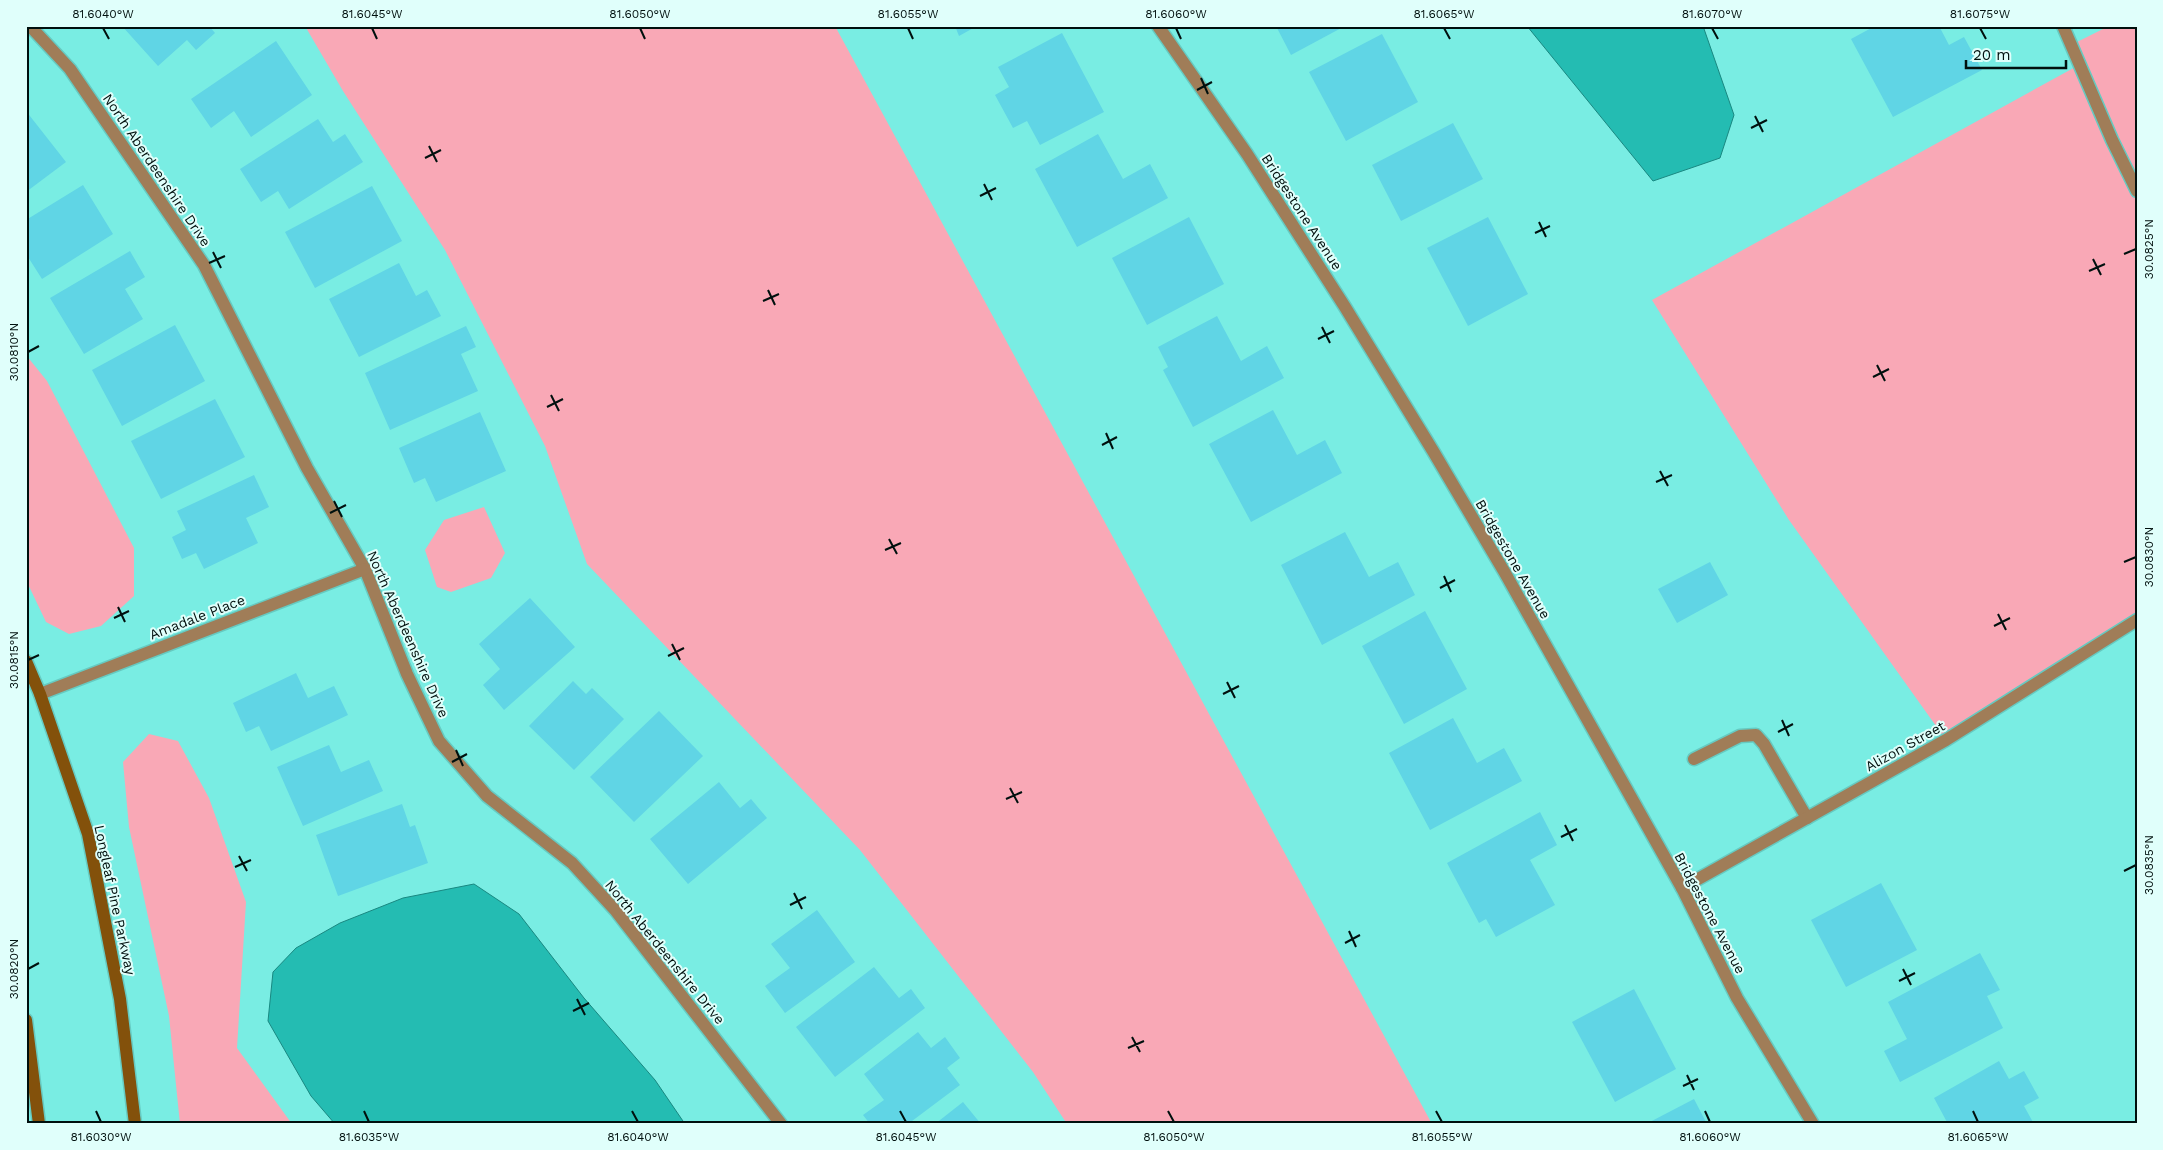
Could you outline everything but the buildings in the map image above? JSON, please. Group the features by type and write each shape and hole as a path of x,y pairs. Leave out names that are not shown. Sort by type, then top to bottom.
{"main road":[{"name":"Longleaf Pine Parkway","path":"26,661 40,694 88,834 120,999 136,1124"},
{"path":"26,1020 39,1124"}],"street":[{"name":"North Aberdeenshire Drive","path":"30,26 70,69 204,265 307,468 365,569 407,674 439,741 487,796 572,863 616,912 781,1124"},
{"name":"Bridgestone Avenue","path":"1158,26 1247,154 1434,451 1505,573 1682,888 1737,998 1813,1124"},
{"path":"2063,26 2112,140 2137,191"},
{"name":"Amadale Place","path":"40,694 365,569"},
{"name":"Alizon Street","path":"1682,888 1946,740 2137,620"},
{"path":"1694,759 1740,736 1756,735 1764,744 1807,818"}],"shaded area":[{"path":"305,26 835,26 1432,1124 1067,1124 1033,1072 860,850 587,564 545,446 445,250 343,91"},
{"path":"2109,26 2137,26 2137,620 1946,740 1789,520 1652,300 2079,65 2071,45"},
{"path":"26,355 47,381 134,548 134,596 101,626 69,634 46,622 26,580"},
{"path":"484,507 505,553 491,578 451,592 437,587 425,550 444,520"},
{"path":"149,734 178,741 209,798 246,902 237,1048 292,1124 180,1124 169,1016 129,827 123,762"}],"water":[{"path":"1527,26 1703,26 1734,115 1720,158 1653,181"},
{"path":"474,884 519,914 584,998 655,1080 685,1124 335,1124 311,1096 268,1021 273,972 296,948 340,923 403,898"}]}
